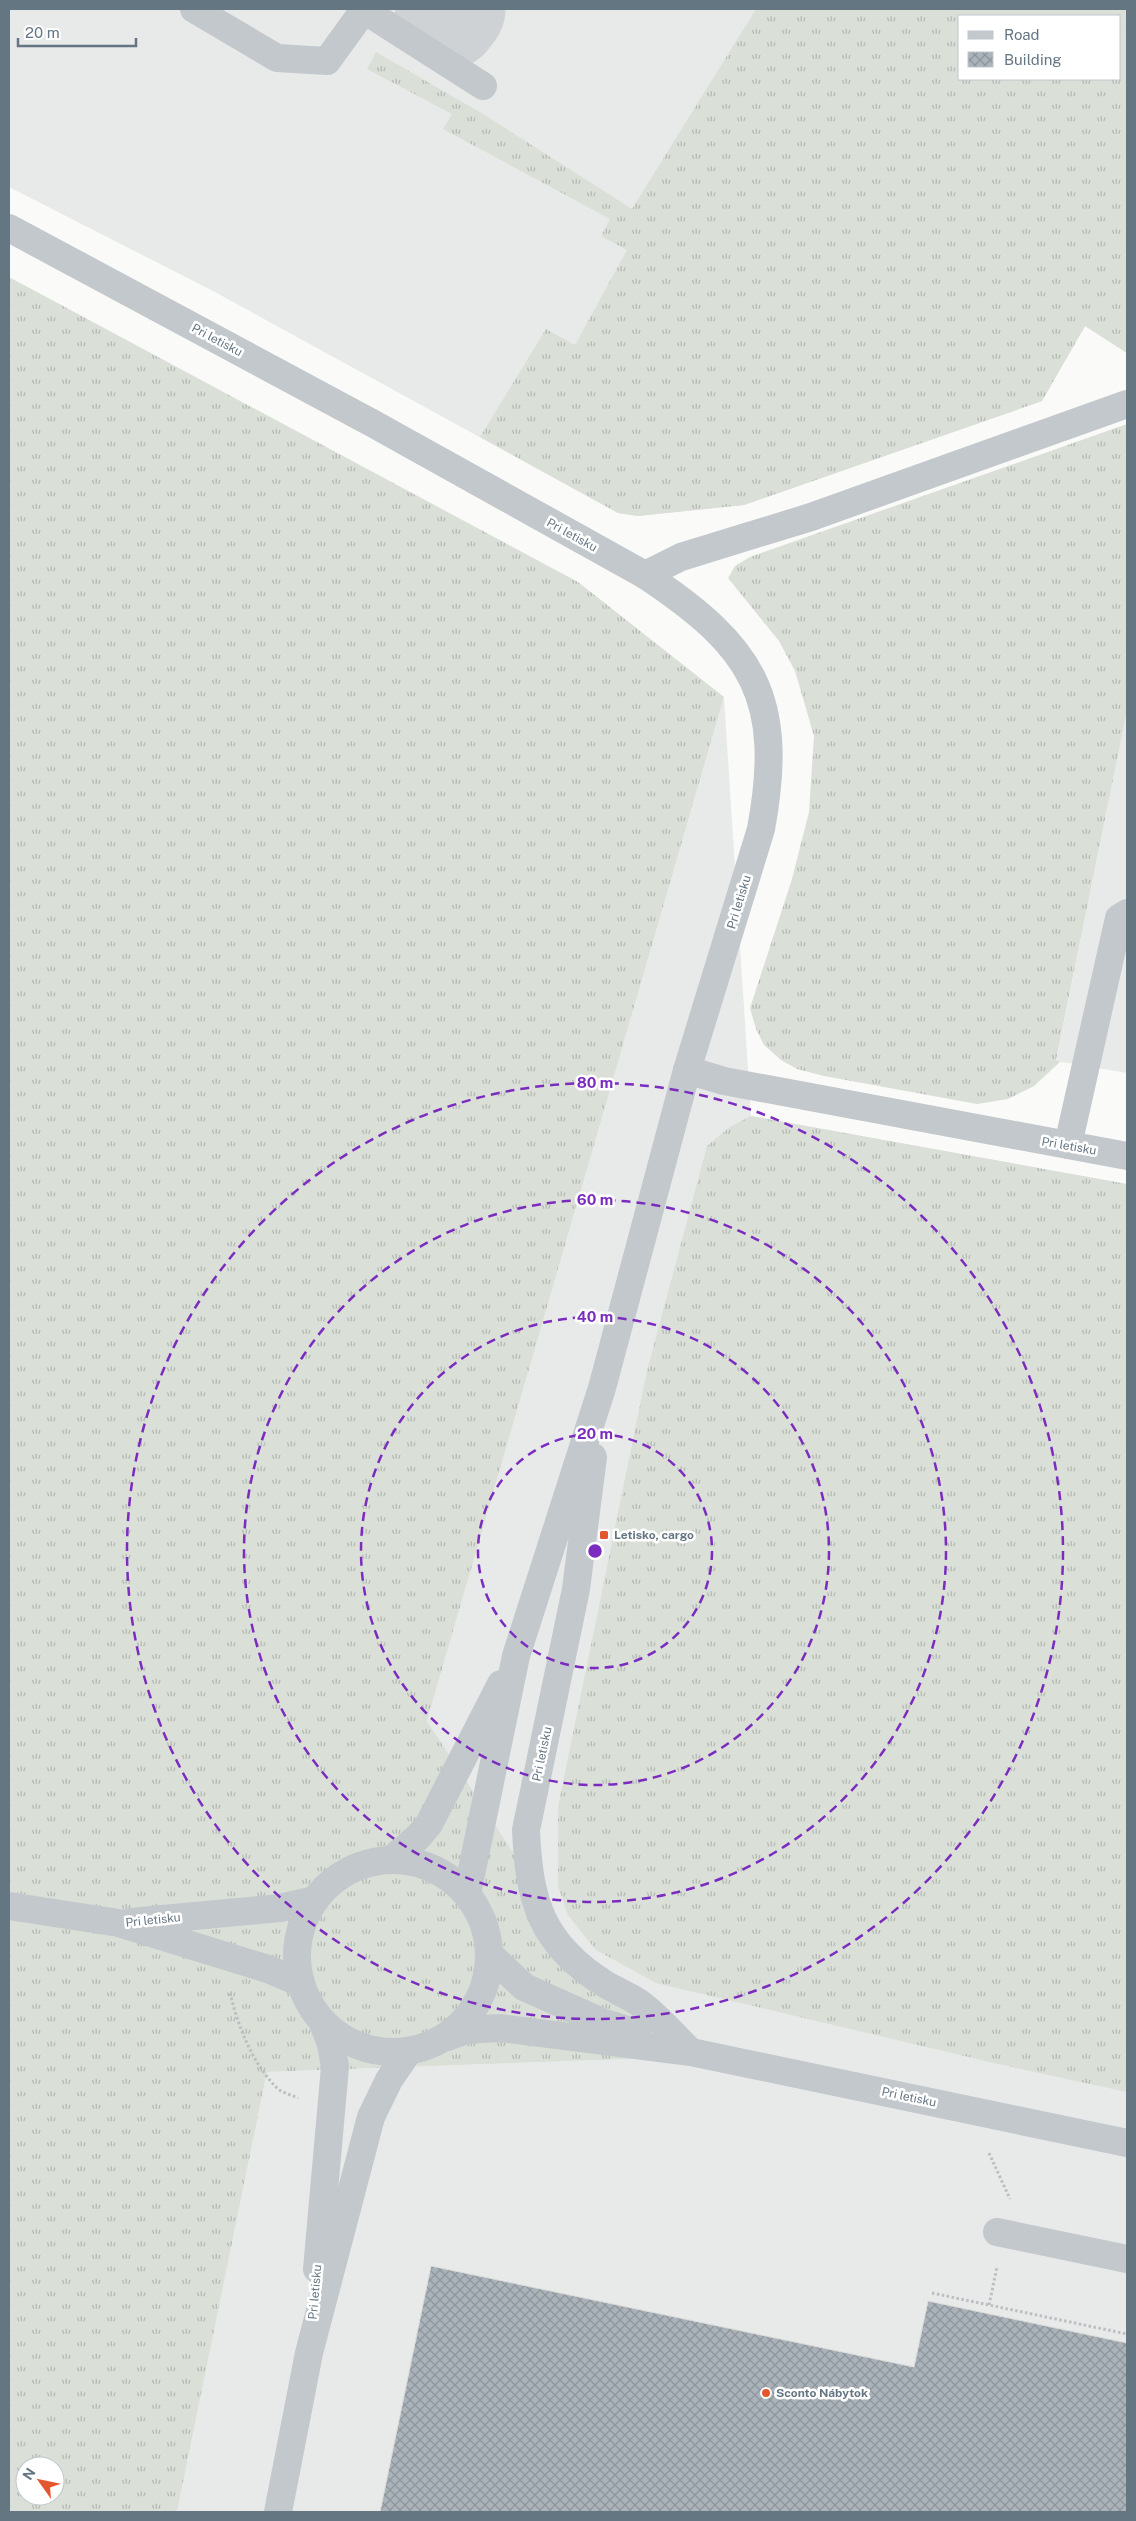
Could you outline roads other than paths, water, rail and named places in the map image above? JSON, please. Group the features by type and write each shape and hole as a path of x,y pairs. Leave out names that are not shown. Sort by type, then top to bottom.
{"street":[{"path":"194,9 266,54 277,58 327,61 364,10 483,86"},
{"name":"Pri letisku","path":"9,228 372,423 645,576 687,603 735,649 754,679 765,714 770,757 767,798 761,829 687,1070 602,1388 516,1656 467,1894"},
{"path":"645,576 681,557 811,517 1127,404"},
{"path":"1068,1145 1118,918 1127,913"},
{"name":"Pri letisku","path":"687,1070 724,1081 1127,1156"},
{"name":"Pri letisku","path":"602,1388 576,1589 526,1830 528,1868 536,1905 551,1936 570,1957 604,1983 639,2003 691,2052"},
{"name":"Pri letisku","path":"391,1860 418,1837 440,1806 474,1735 516,1656"},
{"name":"Pri letisku","path":"309,2353 334,2066 331,2044 323,2023 309,2004 301,1984 297,1962 298,1940 305,1919 315,1900 343,1874 374,1862 391,1860 425,1865 455,1882 467,1894 484,1924 490,1955 488,1974 474,2010 462,2025 447,2037"},
{"name":"Pri letisku","path":"119,1923 280,1908 315,1900"},
{"path":"9,1906 119,1923"},
{"name":"Pri letisku","path":"119,1923 268,1970 301,1984"},
{"name":"Pri letisku","path":"490,1955 524,1987 602,2022 691,2052"},
{"name":"Pri letisku","path":"323,2023 353,2044 389,2053 408,2052 425,2047 466,2030 500,2028 691,2052 1127,2144"},
{"name":"Pri letisku","path":"278,2512 309,2353 371,2117 389,2080 408,2052"},
{"path":"997,2232 1127,2259"}],"place":[{"name":"Letisko, cargo","path":"604,1535"},
{"name":"Sconto Nábytok","path":"766,2393"}]}
